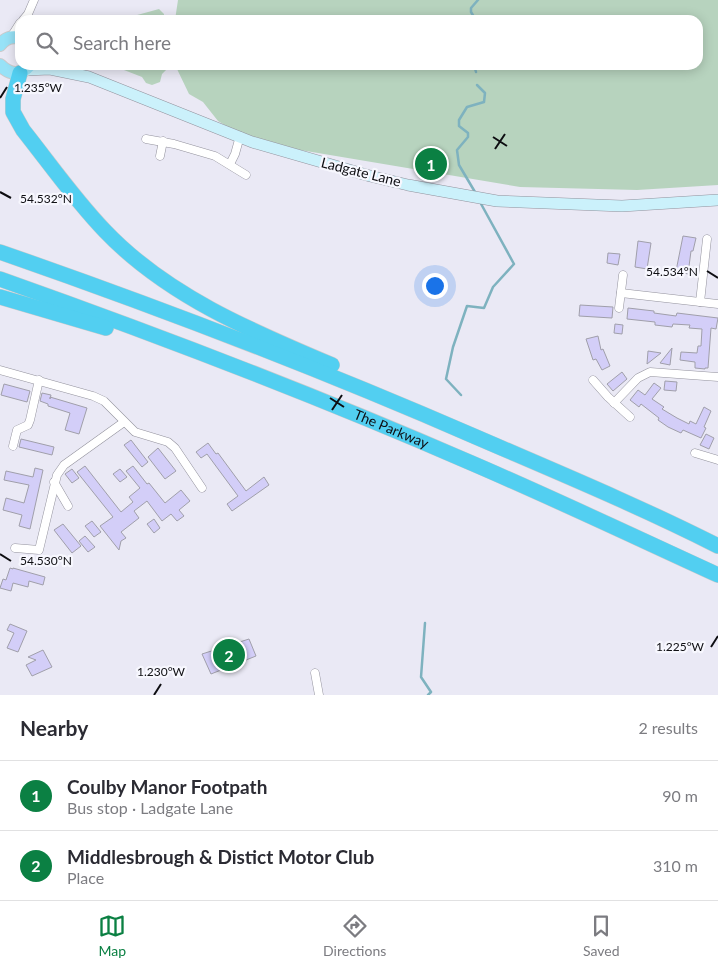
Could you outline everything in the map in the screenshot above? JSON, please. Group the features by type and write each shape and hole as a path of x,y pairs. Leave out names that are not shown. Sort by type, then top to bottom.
{"highway":[{"path":"26,70 13,99 14,112 23,130 104,230 134,258 181,292 218,313 302,353 377,384 428,415"},
{"name":"The Parkway","path":"0,252 207,326 428,415 584,483 718,546"},
{"name":"The Parkway","path":"0,279 167,339 338,407 468,461 718,574"},
{"path":"0,297 92,323 159,346 237,367"}],"main road":[{"path":"0,65 5,71 12,73 22,70"},
{"name":"Ladgate Lane","path":"54,70 78,74"},
{"name":"Ladgate Lane","path":"71,70 252,142 370,176 497,201 622,206 718,200"}],"street":[{"path":"27,15 34,0"},
{"path":"6,40 15,31"},
{"path":"230,164 240,136"},
{"path":"146,139 222,159 246,175"},
{"path":"160,156 162,142"},
{"path":"700,302 707,240"},
{"path":"619,308 623,276"},
{"path":"621,293 718,304"},
{"path":"0,370 93,396 104,402 135,432 168,442 175,448 202,488"},
{"path":"614,403 638,378 650,372 718,377"},
{"path":"13,446 17,430 28,425 30,420 39,380"},
{"path":"593,380 630,417"},
{"path":"15,548 39,550 57,475 64,465 124,422"},
{"path":"695,453 718,459"},
{"path":"54,482 68,506"},
{"path":"315,673 320,695"}],"green space":[{"path":"178,0 718,0 718,185 637,190 520,187 252,142 218,121 203,102 189,94 177,70 703,70 703,15 176,15"},
{"path":"159,9 164,14 164,15 137,15"},
{"path":"124,70 166,70 162,74 160,82 152,85 146,83 142,77"}],"building":[{"path":"683,236 696,238 693,251 691,251 688,274 676,271"},
{"path":"638,241 651,243 647,269 635,267"},
{"path":"608,253 620,254 618,265 607,263"},
{"path":"580,305 613,307 612,318 579,316"},
{"path":"628,308 676,316 677,313 718,318 716,329 711,328 708,368 695,368 695,362 680,360 681,352 697,353 698,346 701,346 702,329 689,328 690,325 673,324 672,327 655,325 655,322 627,319"},
{"path":"615,324 623,325 622,334 614,333"},
{"path":"598,336 601,350 603,349 610,366 602,370 596,359 593,360 586,339"},
{"path":"672,348 670,365 660,363"},
{"path":"648,351 661,353 647,364"},
{"path":"622,372 627,379 613,391 607,384"},
{"path":"665,381 677,382 676,391 664,390"},
{"path":"654,383 661,388 652,399 664,407 662,409 689,424 690,421 696,424 704,407 711,411 701,438 683,430 681,433 668,427 641,404 639,407 630,400 638,390 645,395"},
{"path":"4,384 30,391 27,402 1,395"},
{"path":"42,393 87,408 79,434 65,430 70,413 48,406 48,404 40,401"},
{"path":"706,434 714,438 709,449 700,445"},
{"path":"21,439 54,447 52,455 19,447"},
{"path":"131,440 148,462 142,467 124,445"},
{"path":"208,443 216,454 218,453 246,491 264,477 269,485 232,511 227,504 238,496 207,454 201,458 196,452"},
{"path":"158,448 176,471 165,479 148,457"},
{"path":"85,466 121,512 133,502 129,497 140,488 126,471 133,466 165,503 181,490 190,501 179,510 184,516 177,521 171,514 162,521 147,501 134,511 139,518 121,532 126,538 121,541 119,550 100,526 113,517 77,472"},
{"path":"35,468 43,470 30,529 19,526 22,515 3,510 6,498 24,503 29,485 4,480 6,471 33,477"},
{"path":"72,469 79,478 72,483 65,474"},
{"path":"120,469 127,477 120,482 113,474"},
{"path":"154,519 160,528 154,533 147,524"},
{"path":"92,521 101,532 94,537 85,526"},
{"path":"63,524 81,546 72,553 54,530"},
{"path":"85,536 95,547 88,552 79,541"},
{"path":"10,568 45,577 43,585 29,581 28,587 13,583 11,591 0,588 3,579 6,580"},
{"path":"10,624 27,631 18,652 7,648 14,633 7,630"},
{"path":"249,639 256,656 211,674 202,654"},
{"path":"43,650 52,667 32,676 26,665 36,660 28,657"}],"waterway":[{"path":"473,15 471,8 478,0"},
{"path":"475,192 459,165 457,150 468,137 468,133 459,126 459,120 467,107 484,102 485,93 477,85"},
{"path":"461,395 446,379 453,347 467,306 484,308 493,287 514,264 480,202"},
{"path":"425,623 421,677 431,692 428,695"}],"place":[{"name":"Coulby Manor Footpath","path":"431,164"},
{"name":"Middlesbrough & Distict Motor Club","path":"229,655"}]}
